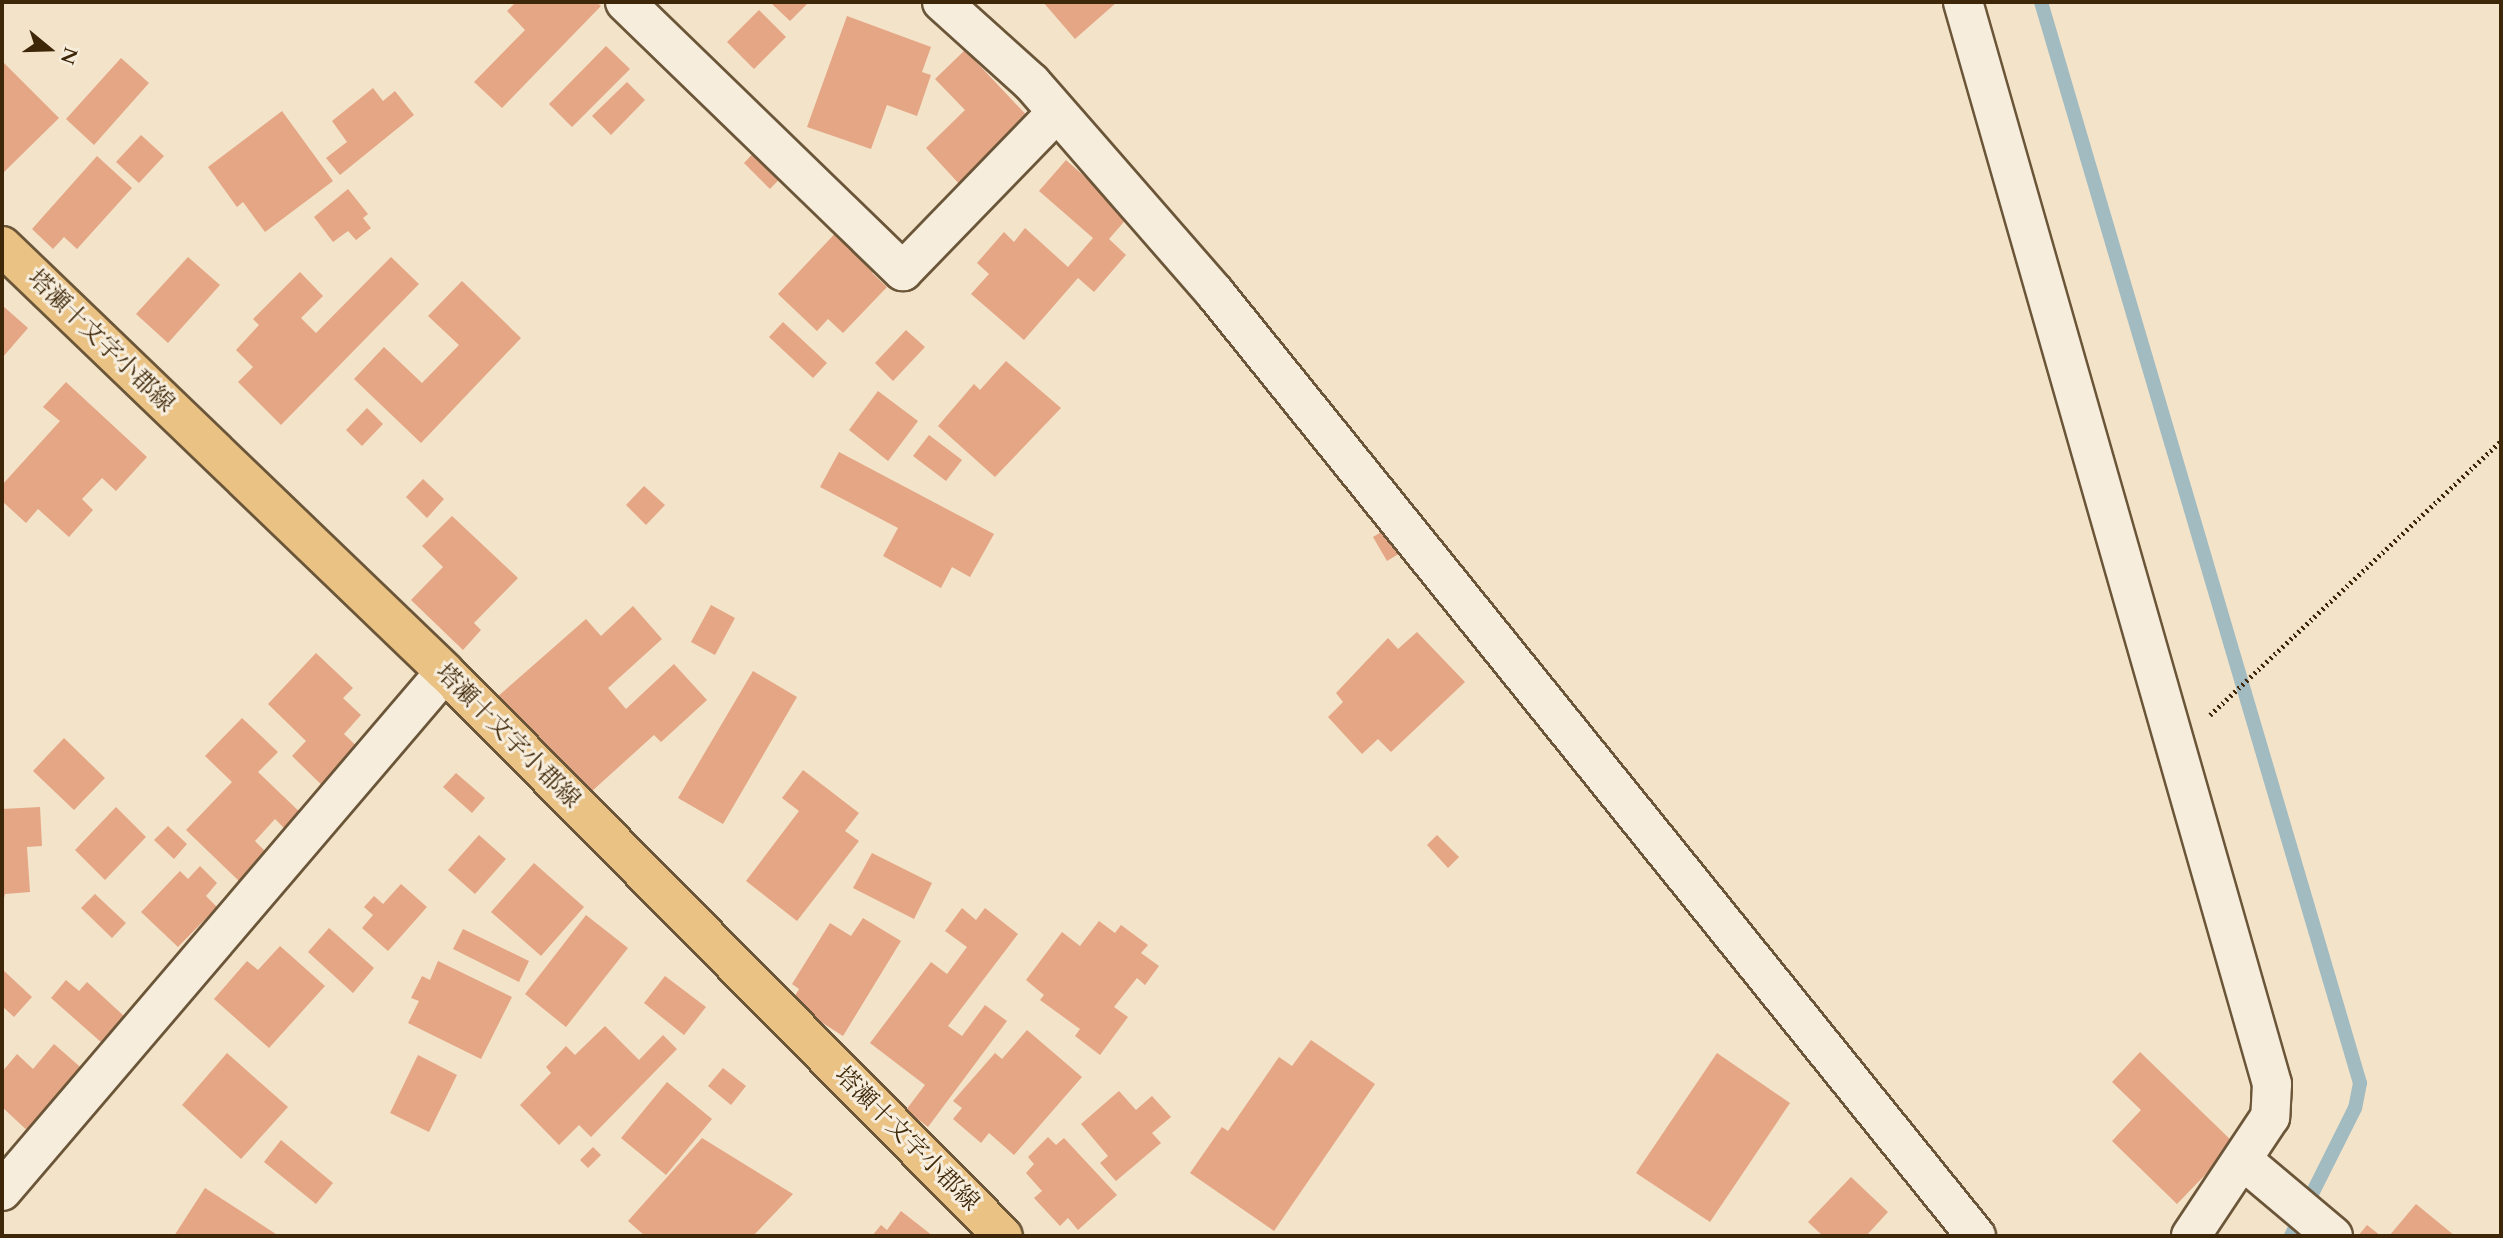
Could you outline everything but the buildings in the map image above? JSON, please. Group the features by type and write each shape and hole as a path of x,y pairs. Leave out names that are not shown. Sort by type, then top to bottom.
{"main road":[{"name":"塔瀬十文字小郡線","path":"2,246 445,672 1003,1236"}],"street":[{"path":"625,2 903,271 1055,114"},
{"path":"942,2 1031,82 1055,114 1215,293 1976,1236"},
{"path":"1963,2 2272,1084 2270,1117 2245,1162 2191,1236"},
{"path":"2,1191 445,672"},
{"path":"2245,1162 2333,1236"}],"path":[{"path":"2176,747 2501,441"}],"waterway":[{"path":"2041,2 2360,1083 2355,1108 2291,1236"}]}
